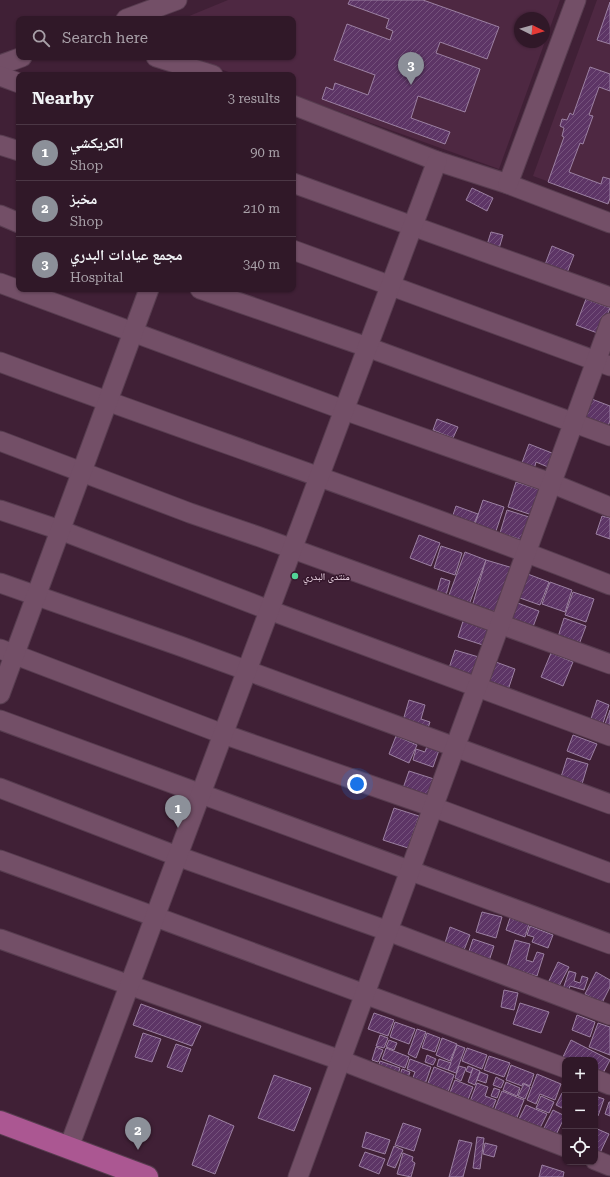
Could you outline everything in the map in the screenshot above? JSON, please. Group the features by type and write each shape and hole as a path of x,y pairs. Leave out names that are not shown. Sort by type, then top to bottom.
{"main road":[{"path":"0,1122 68,1147 137,1176"}],"street":[{"path":"134,16 178,0"},
{"path":"508,184 576,0"},
{"path":"0,65 16,59"},
{"path":"166,60 204,72"},
{"path":"0,76 16,82"},
{"path":"296,106 437,160 508,184 610,223"},
{"path":"0,145 16,150"},
{"path":"68,1147 437,160"},
{"path":"296,184 610,297"},
{"path":"0,216 16,222"},
{"path":"296,251 603,364"},
{"path":"0,284 16,290"},
{"path":"22,292 610,506"},
{"path":"0,694 7,651 36,597 147,292"},
{"path":"209,292 367,347 610,436"},
{"path":"298,1177 573,423 603,364 610,323"},
{"path":"0,362 107,402 526,552 610,585"},
{"path":"0,441 190,513 610,664"},
{"path":"0,510 60,530 269,610 610,736"},
{"path":"0,583 455,746 610,804"},
{"path":"7,651 223,734 433,807 610,873"},
{"path":"0,720 610,944"},
{"path":"0,788 177,856 388,931 610,1015"},
{"path":"0,860 562,1067"},
{"path":"0,939 340,1060 562,1146"},
{"path":"598,1080 610,1085"},
{"path":"598,1161 610,1166"}],"shaded area":[{"path":"228,0 560,0 550,28 550,12 514,12 514,48 543,48 499,169 296,96 296,72 228,72 194,60 296,60 296,16 189,16"},
{"path":"597,0 610,0 610,204 533,176"}],"building":[{"path":"350,0 423,0 499,27 487,59 440,42 436,53 480,69 465,112 418,96 411,118 450,132 445,144 322,99 326,87 333,90 335,83 368,95 375,75 334,60 347,24 390,40 393,31 386,28 389,19 348,4"},
{"path":"610,2 610,44 597,40"},
{"path":"590,67 610,74 610,91 599,87 589,115 593,116 583,144 580,143 569,172 601,184 603,177 610,179 610,198 608,204 548,182 564,137 562,136 564,128 560,126 562,119 567,120 570,113 573,115"},
{"path":"472,188 493,198 487,211 466,200"},
{"path":"491,232 503,235 498,252 486,248"},
{"path":"552,246 574,255 565,278 543,270"},
{"path":"586,299 610,308 600,334 576,325"},
{"path":"589,398 610,406 610,420 607,430 581,421"},
{"path":"437,419 458,427 453,438 433,430"},
{"path":"529,444 552,453 548,467 536,462 533,473 520,468"},
{"path":"516,482 541,490 532,515 508,507"},
{"path":"483,500 504,507 496,531 475,524"},
{"path":"456,506 478,514 473,526 452,518"},
{"path":"507,510 529,517 522,540 500,533"},
{"path":"602,516 610,518 610,539 596,534"},
{"path":"419,535 440,543 431,566 410,558"},
{"path":"441,546 462,553 455,575 434,568"},
{"path":"465,552 486,560 467,610 446,603"},
{"path":"486,560 513,568 496,621 470,613"},
{"path":"525,573 549,582 540,605 517,597"},
{"path":"441,578 450,581 445,599 436,596"},
{"path":"550,582 572,590 565,612 542,604"},
{"path":"573,592 594,599 586,622 565,615"},
{"path":"515,602 539,611 531,632 507,624"},
{"path":"464,618 489,626 483,645 458,637"},
{"path":"564,618 586,626 578,647 557,640"},
{"path":"455,650 482,658 474,683 447,674"},
{"path":"551,653 573,662 563,686 541,677"},
{"path":"493,661 515,669 507,693 484,685"},
{"path":"409,700 425,705 421,719 430,722 427,731 402,724"},
{"path":"597,700 609,705 601,729 589,725"},
{"path":"610,710 610,733 603,730"},
{"path":"573,735 597,744 590,760 567,751"},
{"path":"396,736 417,745 409,763 389,754"},
{"path":"427,746 439,750 433,767 413,760 416,749 425,752"},
{"path":"567,758 588,764 582,784 561,777"},
{"path":"409,771 434,779 425,803 401,794"},
{"path":"394,808 419,816 408,848 383,840"},
{"path":"482,912 502,917 496,938 476,932"},
{"path":"510,918 529,924 525,937 506,930"},
{"path":"530,926 553,935 548,948 532,942 534,937 527,935"},
{"path":"450,927 470,935 464,950 445,943"},
{"path":"473,939 494,946 489,961 468,954"},
{"path":"515,940 530,944 526,960 533,962 537,952 544,954 537,976 507,967"},
{"path":"558,962 569,967 557,990 547,985"},
{"path":"569,971 576,973 574,981 580,983 582,976 588,978 584,990 570,986 568,992 561,995"},
{"path":"596,972 610,980 610,987 602,1003 585,994"},
{"path":"504,990 518,993 514,1010 501,1007"},
{"path":"520,1003 549,1012 541,1033 513,1024"},
{"path":"141,1004 201,1026 192,1046 133,1025"},
{"path":"374,1013 394,1020 388,1036 368,1029"},
{"path":"577,1015 595,1022 590,1037 572,1030"},
{"path":"395,1022 415,1029 409,1044 390,1037"},
{"path":"598,1023 610,1027 610,1055 589,1047"},
{"path":"417,1029 426,1032 416,1058 408,1054"},
{"path":"143,1033 161,1039 152,1062 135,1057"},
{"path":"427,1033 440,1038 435,1052 422,1048"},
{"path":"380,1035 388,1038 384,1048 376,1046"},
{"path":"442,1038 457,1044 450,1061 436,1055"},
{"path":"389,1040 397,1043 394,1050 386,1047"},
{"path":"571,1040 610,1060 600,1079 598,1078 598,1057 563,1057"},
{"path":"176,1044 191,1049 182,1072 167,1067"},
{"path":"457,1045 465,1048 456,1073 448,1070"},
{"path":"376,1047 383,1050 378,1062 372,1060"},
{"path":"386,1048 409,1057 405,1068 382,1059"},
{"path":"467,1048 487,1055 482,1069 462,1061"},
{"path":"427,1055 436,1059 433,1065 425,1062"},
{"path":"489,1056 510,1063 504,1077 484,1070"},
{"path":"410,1059 431,1067 423,1090 410,1086 415,1072 407,1069"},
{"path":"439,1059 451,1063 448,1070 437,1066"},
{"path":"380,1061 400,1068 398,1074 378,1067"},
{"path":"511,1065 534,1074 530,1086 523,1083 522,1086 506,1080"},
{"path":"459,1066 466,1068 461,1081 455,1078"},
{"path":"468,1066 473,1068 471,1073 466,1071"},
{"path":"434,1067 454,1075 446,1098 425,1091"},
{"path":"473,1068 480,1071 475,1085 468,1082"},
{"path":"402,1069 410,1072 406,1083 398,1081"},
{"path":"480,1072 488,1075 486,1083 477,1080"},
{"path":"537,1074 561,1084 555,1100 540,1094 536,1104 527,1100"},
{"path":"274,1075 311,1088 294,1131 258,1118"},
{"path":"496,1077 504,1081 501,1088 493,1085"},
{"path":"455,1080 473,1087 467,1102 449,1095"},
{"path":"506,1082 520,1088 517,1096 503,1090"},
{"path":"477,1083 488,1087 485,1096 496,1100 491,1112 469,1104"},
{"path":"524,1084 530,1087 525,1099 518,1096"},
{"path":"494,1088 500,1090 497,1098 491,1096"},
{"path":"502,1091 524,1100 516,1120 494,1111"},
{"path":"562,1093 562,1108 556,1105"},
{"path":"541,1096 554,1102 549,1113 536,1108"},
{"path":"598,1097 604,1099 598,1116"},
{"path":"610,1102 610,1116 605,1114"},
{"path":"526,1105 547,1114 539,1130 518,1121"},
{"path":"553,1110 562,1114 562,1122 555,1137 543,1130"},
{"path":"209,1115 234,1126 215,1174 192,1165"},
{"path":"403,1123 421,1129 414,1151 395,1145"},
{"path":"598,1129 609,1134 598,1154"},
{"path":"366,1132 390,1140 385,1154 362,1147"},
{"path":"477,1137 484,1138 480,1169 473,1168"},
{"path":"459,1140 472,1143 463,1177 449,1177"},
{"path":"485,1143 497,1146 494,1157 483,1154"},
{"path":"394,1146 403,1150 395,1168 387,1165"},
{"path":"365,1152 385,1159 379,1174 359,1166"},
{"path":"403,1153 413,1157 412,1161 415,1163 411,1177 397,1174"},
{"path":"542,1165 564,1172 563,1177 539,1177"}],"place":[{"name":"مجمع عيادات البدري","path":"411,85"},
{"name":"منتدى البدري","path":"295,576"},
{"name":"الكريكشي","path":"178,828"},
{"name":"مخبز","path":"138,1150"}]}
